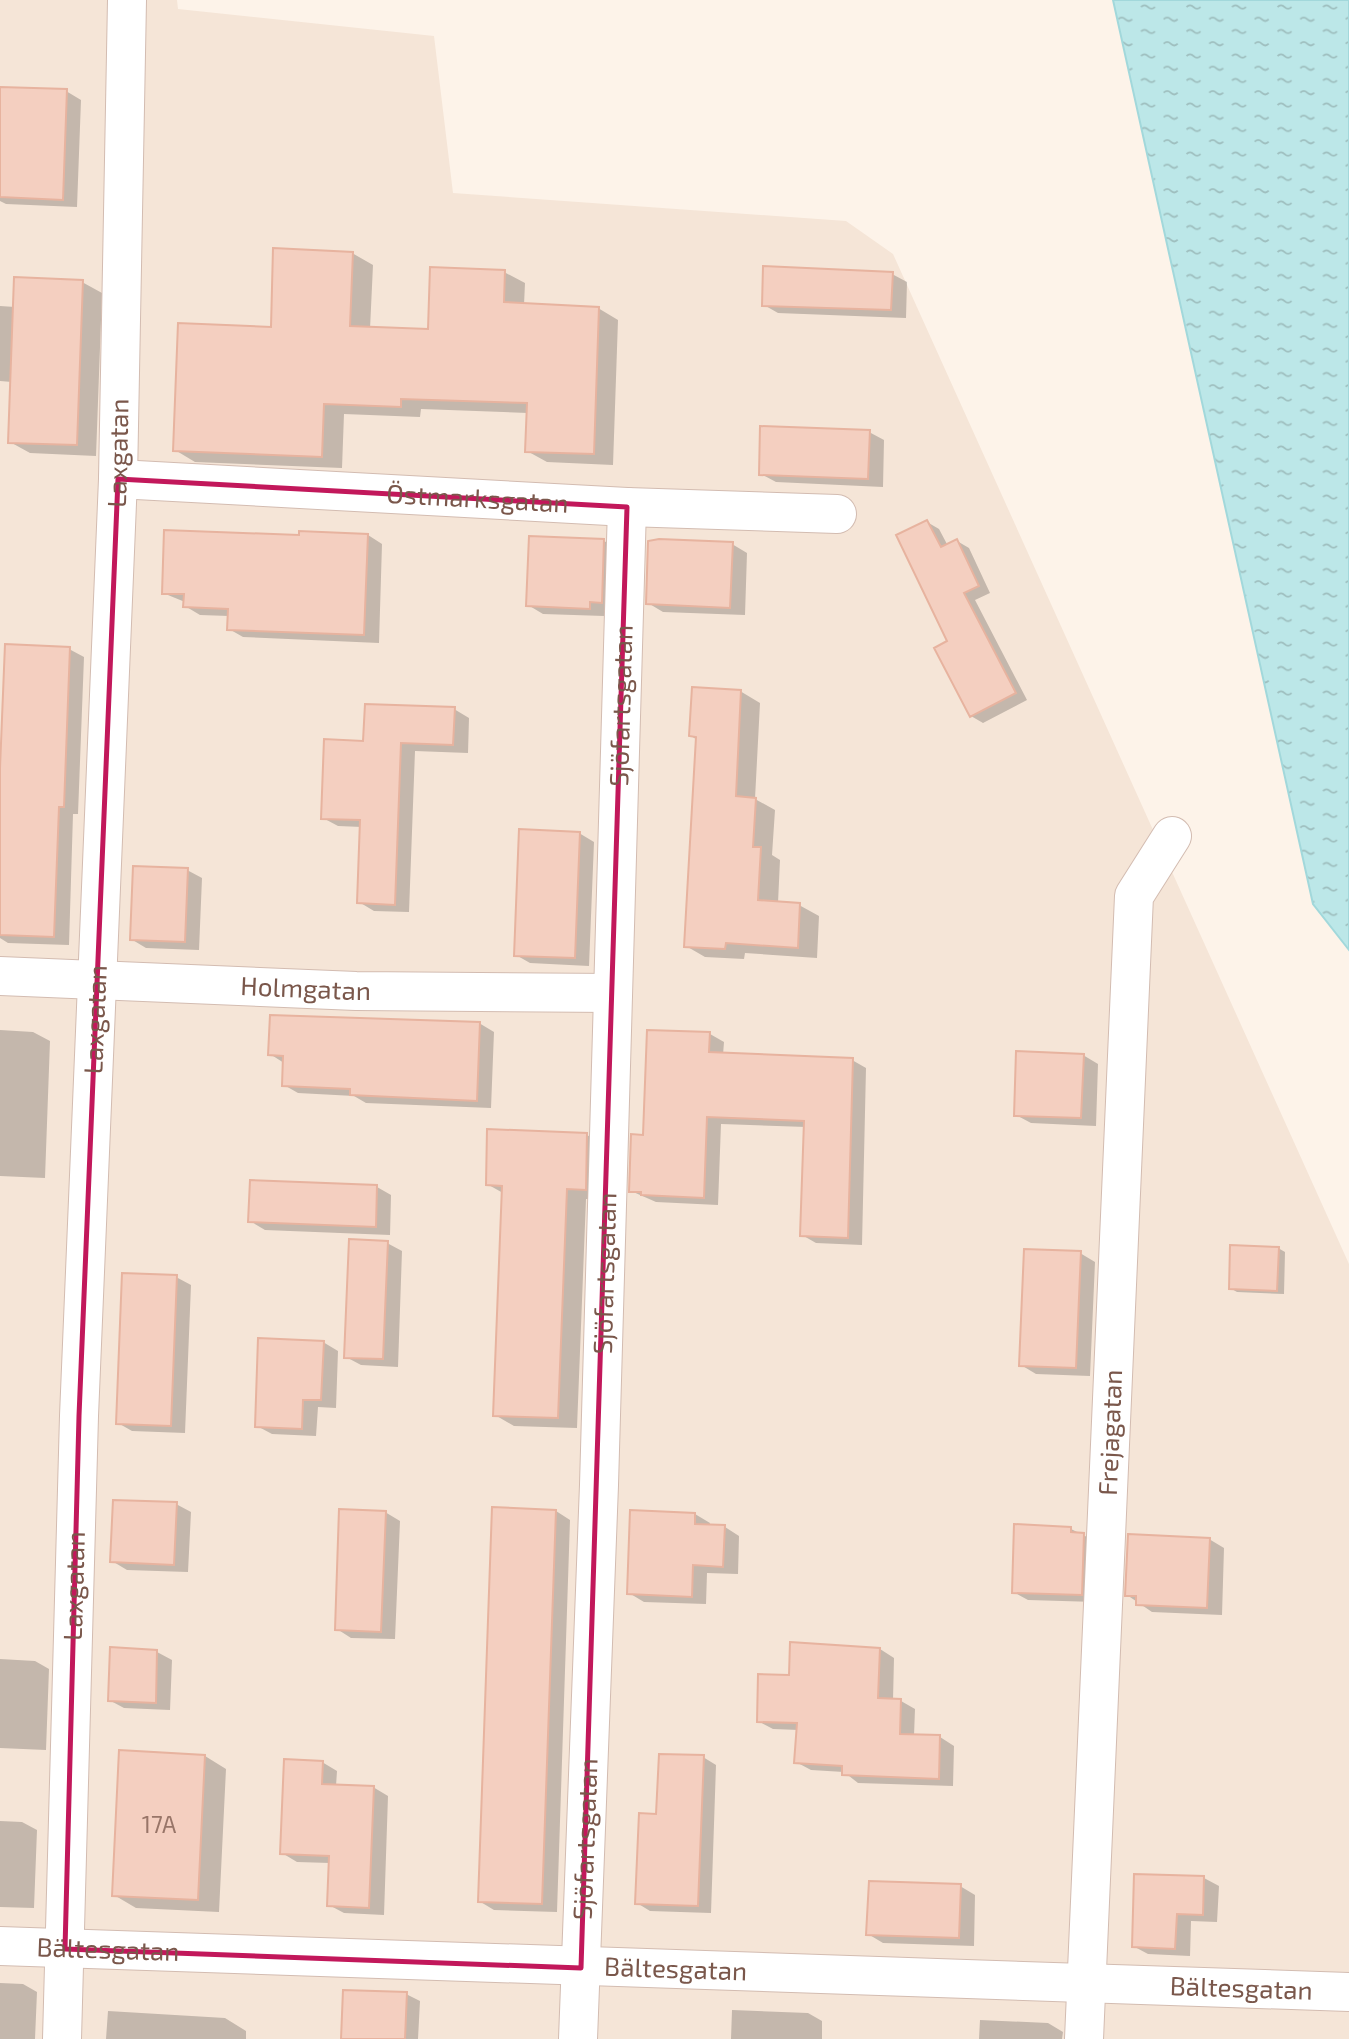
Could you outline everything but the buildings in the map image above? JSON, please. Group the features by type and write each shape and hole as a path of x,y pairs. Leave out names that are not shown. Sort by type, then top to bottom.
{"street":[{"name":"Laxgatan","path":"62,2039 79,1416 118,479 127,0"},
{"name":"Östmarksgatan","path":"118,479 627,507 837,514"},
{"name":"Sjöfartsgatan","path":"578,2039 627,507"},
{"name":"Frejagatan","path":"1084,2039 1135,896 1172,836"},
{"name":"Holmgatan","path":"0,976 356,991 613,993"},
{"name":"Bältesgatan","path":"0,1946 581,1968 1086,1981 1349,1992"}],"highlighted area":[{"path":"118,479 627,507 581,1968 65,1949 79,1416"}],"shaded area":[{"path":"0,0 177,0 178,9 434,36 453,193 846,221 893,254 1349,1264 1349,2039 0,2039"}],"water":[{"path":"1113,0 1349,0 1349,950 1313,904"}]}
